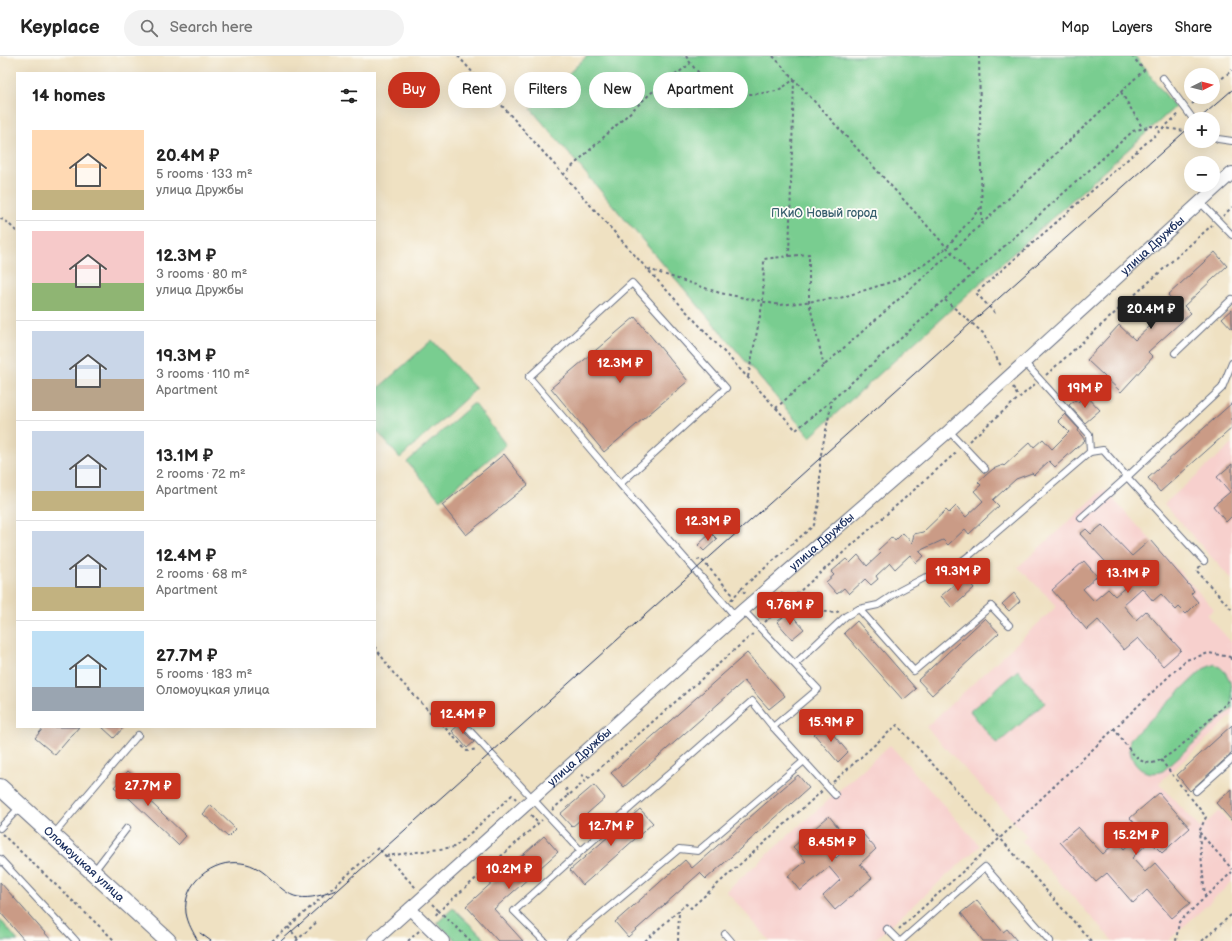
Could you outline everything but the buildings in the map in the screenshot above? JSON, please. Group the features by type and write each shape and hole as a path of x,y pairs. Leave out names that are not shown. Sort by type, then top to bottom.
{"street":[{"name":"улица Дружбы","path":"374,941 740,614 950,431 1232,173"},
{"name":"Оломоуцкая улица","path":"0,787 93,872 161,939"},
{"path":"410,909 443,941"}],"lane":[{"path":"1163,78 1187,112"},
{"path":"1220,139 1232,140"},
{"path":"1200,202 1232,236"},
{"path":"620,484 726,388 632,283 529,377 620,484 725,604 760,627 818,689 773,727"},
{"path":"1175,353 1232,299"},
{"path":"1024,362 1089,434 1090,452"},
{"path":"1081,518 1222,388 1232,363"},
{"path":"950,431 985,469"},
{"path":"795,664 846,616 859,609 878,605 899,591 924,578 948,572 1090,452 1103,450 1202,563"},
{"path":"859,609 914,671 991,606 1009,625"},
{"path":"544,941 514,912 752,701 773,727 834,795"},
{"path":"470,730 484,747 534,799 546,815 581,851"},
{"path":"53,835 138,734"},
{"path":"1196,791 1232,759"},
{"path":"570,941 679,849 698,851 804,761"},
{"path":"0,828 21,806"},
{"path":"93,872 127,828"},
{"path":"0,859 76,941"},
{"path":"887,929 900,941 985,867 1050,941"},
{"path":"725,934 731,941"}],"path":[{"path":"458,56 646,269 796,430 832,400 1132,130 1152,126 1184,131"},
{"path":"686,56 690,64 708,81 731,94 774,91 787,85 794,79"},
{"path":"773,56 972,275"},
{"path":"979,56 982,224"},
{"path":"776,408 951,253 1144,70 1132,56"},
{"path":"563,175 651,93 690,64"},
{"path":"1220,80 1232,70"},
{"path":"789,256 794,79"},
{"path":"1120,92 1142,127"},
{"path":"996,313 976,293 1191,104"},
{"path":"646,269 720,293 780,305 840,298 894,281 925,264 946,248 982,206"},
{"path":"439,911 1018,397 1040,380 1232,207"},
{"path":"0,219 5,220 16,231"},
{"path":"748,377 763,302 764,258 809,254 809,302 824,366"},
{"path":"944,300 983,333 1004,372"},
{"path":"1010,383 1018,397"},
{"path":"725,604 814,525 820,499 820,459 832,400"},
{"path":"797,540 800,544"},
{"path":"782,554 784,558"},
{"path":"1202,563 1197,571 1232,610"},
{"path":"741,589 750,599"},
{"path":"781,592 788,601"},
{"path":"769,602 777,611"},
{"path":"757,606 768,619"},
{"path":"783,606 835,613 841,610"},
{"path":"376,648 394,674 467,751 484,747"},
{"path":"893,935 1000,838 1186,660 1209,653 1231,656 1232,661"},
{"path":"1114,728 1124,743 1141,760 1152,763 1161,760 1191,737 1232,697"},
{"path":"645,941 686,904 690,908 897,725 1091,941"},
{"path":"1161,760 1206,817 1199,832 1206,897"},
{"path":"581,775 590,777"},
{"path":"566,788 568,796"},
{"path":"386,856 455,846 512,795 520,803"},
{"path":"502,804 502,809"},
{"path":"527,811 538,823"},
{"path":"479,824 486,826"},
{"path":"0,832 115,941"},
{"path":"1176,941 1179,922 1232,870 1199,832"},
{"path":"272,941 378,848 420,892"},
{"path":"428,900 471,941"},
{"path":"678,941 679,910"},
{"path":"1202,941 1232,914"},
{"path":"288,927 297,940 318,921"},
{"path":"408,941 422,929"}],"shaded area":[{"path":"1232,444 1232,580 1164,504"},
{"path":"1104,489 1214,609 1207,615 1232,643 1232,716 1159,783 1200,828 1219,811 1232,825 1232,882 1168,941 1113,941 1022,841 1027,836 926,727 1057,606 1018,567"},
{"path":"890,745 980,846 873,941 770,941 726,891"}],"green space":[{"name":"ПКиО Новый город","path":"587,56 1135,56 1175,107 810,437 531,109 581,108 581,72 570,72"},
{"path":"432,340 476,389 400,458 376,430 376,390"},
{"path":"474,403 506,445 440,500 407,462"},
{"path":"1215,664 1225,672 1230,682 1232,708 1163,771 1155,773 1142,770 1133,760 1130,739 1203,669"},
{"path":"1018,670 1045,703 997,744 970,711"},
{"path":"453,908 487,941 457,941 437,923"},
{"path":"0,919 18,941 0,941"}],"tram line":[{"path":"1207,112 1232,90"},
{"path":"281,941 1184,132"},
{"path":"198,941 189,924 186,913 186,902 194,883 210,869 220,865 230,863 250,865 265,874 291,895 298,897 317,896 336,890"},
{"path":"200,933 211,941"}]}
